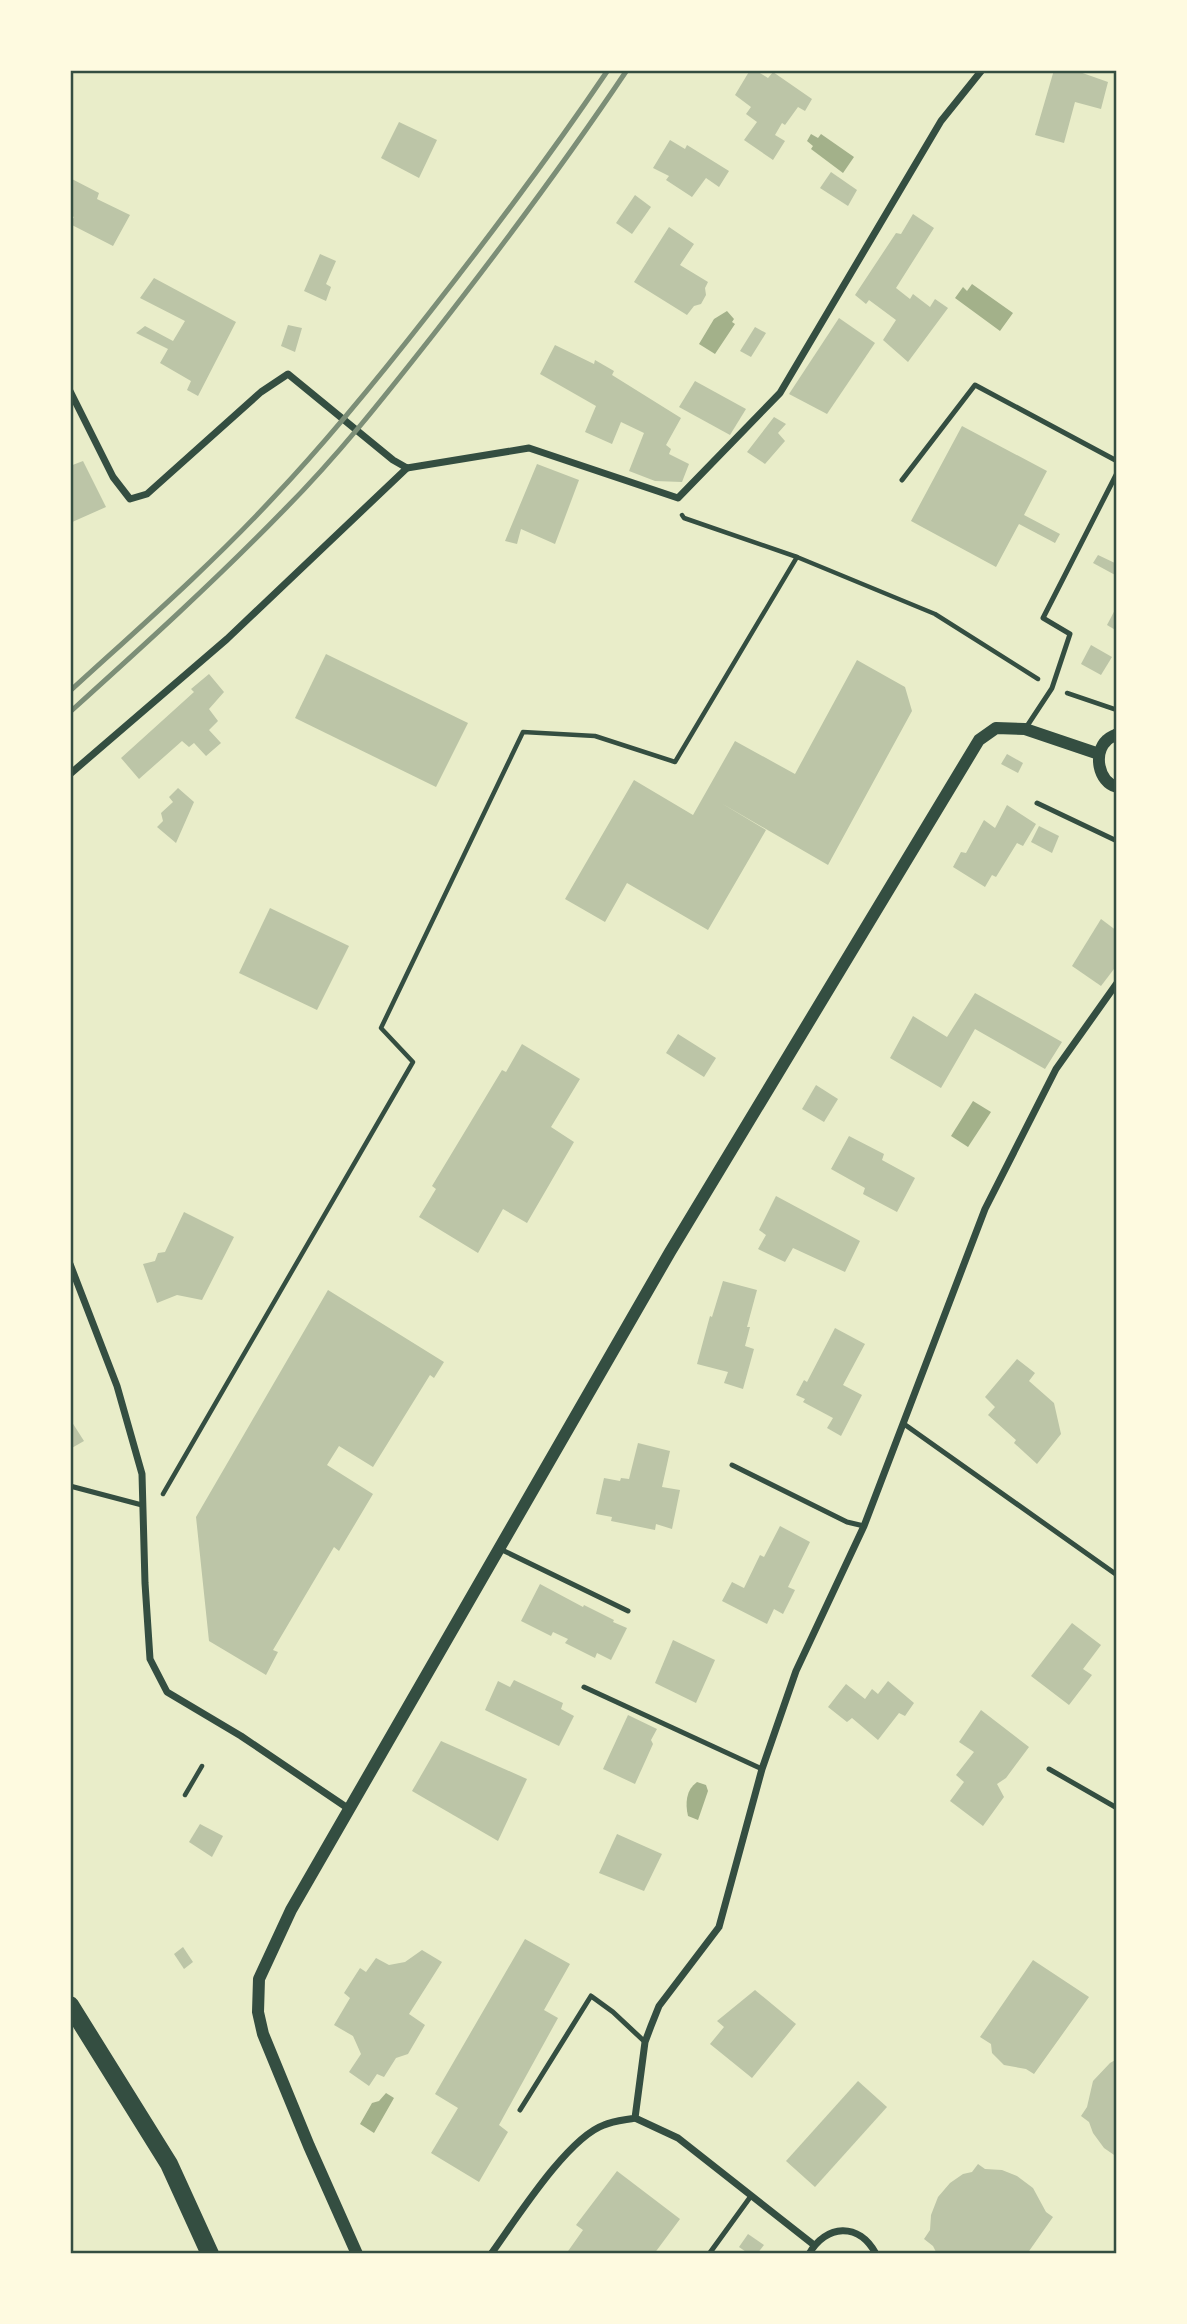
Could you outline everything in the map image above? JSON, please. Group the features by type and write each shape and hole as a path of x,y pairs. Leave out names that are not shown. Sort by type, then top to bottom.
{"main road":[{"path":"70,2005 169,2164 210,2254"}],"street":[{"path":"70,774 227,639 407,468 529,448 678,498 780,393 942,121 982,70"},
{"path":"70,391 113,477 130,499 147,494 261,392 289,374 393,460 407,468"},
{"path":"357,2254 263,2034 258,2012 259,1979 290,1910 670,1252 979,740 996,729 1025,729 1099,754"},
{"path":"1117,734 1106,740 1099,754 1100,772 1111,786 1117,787"},
{"path":"635,2118 645,2042 659,2006 719,1927 762,1769 796,1671 864,1526 985,1209 1056,1069 1117,983"},
{"path":"70,1264 117,1386 142,1474 150,1659 167,1692 241,1736 349,1809"},
{"path":"491,2254 554,2168 581,2140 602,2125 635,2118 678,2138 814,2245"},
{"path":"809,2254 822,2237 846,2231 868,2241 876,2254"}],"lane":[{"path":"902,480 975,386 1117,460"},
{"path":"1025,729 1052,688 1070,634 1043,618 1117,473"},
{"path":"1037,803 1117,841"},
{"path":"904,1424 1117,1575"},
{"path":"732,1465 847,1522 864,1526"},
{"path":"70,1486 142,1505"},
{"path":"500,1549 628,1611"},
{"path":"584,1687 762,1769"},
{"path":"1049,1769 1117,1808"},
{"path":"520,2110 591,1996 645,2042"},
{"path":"709,2254 751,2196"}],"path":[{"path":"678,498 678,510 684,518 797,557 935,614 1052,688 1117,710"},
{"path":"143,1528 413,1062 381,1028 523,732 595,736 675,762 797,557"},
{"path":"185,1795 202,1766"}],"shaded area":[{"path":"811,134 818,138 821,134 854,157 843,173 811,149 813,146 807,141"},
{"path":"972,284 1013,313 1000,331 955,298 963,287 967,291"},
{"path":"727,311 735,324 715,354 699,344 714,319"},
{"path":"973,1101 991,1112 968,1147 951,1136"},
{"path":"697,1782 706,1785 708,1791 698,1820 688,1816 687,1806 687,1797"},
{"path":"386,2093 394,2098 374,2133 360,2124 372,2103 379,2101"}],"building":[{"path":"750,70 768,78 773,72 812,99 805,111 798,107 785,125 782,123 775,135 785,141 773,160 744,140 757,122 746,114 751,107 735,95"},
{"path":"1054,70 1074,70 1108,82 1101,109 1075,102 1064,143 1035,135"},
{"path":"399,122 437,140 419,178 381,158"},
{"path":"670,140 685,149 687,145 729,171 719,187 706,178 692,197 666,180 669,176 653,168"},
{"path":"831,172 857,190 848,206 820,188"},
{"path":"70,178 99,193 97,199 130,215 113,246 70,224 74,217 70,215"},
{"path":"635,195 651,207 632,234 616,223"},
{"path":"913,214 934,228 896,288 910,299 913,294 930,307 935,299 948,308 908,362 883,340 896,320 869,300 866,304 855,295 896,233 901,234"},
{"path":"669,227 694,244 680,265 708,282 701,304 694,306 687,315 634,282"},
{"path":"320,254 336,261 326,284 331,287 326,301 304,291"},
{"path":"154,278 236,322 198,396 187,390 191,381 160,363 168,349 136,333 145,326 173,341 185,321 140,298"},
{"path":"839,318 875,343 827,414 789,394"},
{"path":"288,325 302,328 295,352 281,346"},
{"path":"755,327 766,333 751,357 740,351"},
{"path":"555,345 594,364 595,360 614,371 612,375 681,418 666,445 671,449 669,454 689,464 682,482 655,481 629,471 644,433 621,422 612,444 585,432 596,406 540,374"},
{"path":"695,381 746,409 730,435 679,407"},
{"path":"774,417 786,424 778,433 785,441 765,464 747,452"},
{"path":"962,426 1047,471 1024,515 1060,534 1055,543 1019,524 996,567 911,521"},
{"path":"83,461 106,507 70,523 70,466"},
{"path":"537,464 579,480 555,544 521,529 517,544 505,541"},
{"path":"1098,555 1117,564 1117,576 1093,563"},
{"path":"1117,606 1117,631 1107,625"},
{"path":"1091,645 1112,657 1101,675 1081,664"},
{"path":"326,654 468,723 436,787 295,718"},
{"path":"857,660 905,687 912,711 828,865 721,803 766,830 708,930 627,883 605,922 565,899 634,780 693,815 735,741 795,774"},
{"path":"209,674 224,692 209,709 218,721 209,730 221,743 206,756 194,743 189,747 182,741 139,779 121,758 194,692 191,689"},
{"path":"1007,754 1023,763 1018,773 1001,764"},
{"path":"178,788 194,802 176,843 157,827 163,821 161,813 173,802 169,797"},
{"path":"1007,805 1036,824 1023,846 1017,843 996,877 992,875 985,887 953,867 961,852 966,853 984,820 995,828"},
{"path":"1039,826 1059,836 1052,853 1031,842"},
{"path":"270,908 349,946 317,1010 239,973"},
{"path":"1101,919 1117,931 1117,965 1101,986 1072,966"},
{"path":"975,993 1062,1042 1045,1069 975,1029 941,1088 890,1058 913,1016 947,1037"},
{"path":"678,1034 716,1058 704,1077 666,1053"},
{"path":"522,1044 580,1079 551,1127 574,1142 527,1223 503,1209 478,1253 419,1217 436,1189 432,1186 502,1070 506,1072"},
{"path":"816,1085 838,1099 824,1122 802,1109"},
{"path":"849,1136 884,1154 882,1160 915,1178 897,1212 863,1194 865,1188 831,1169"},
{"path":"776,1196 860,1241 845,1272 793,1248 785,1262 758,1249 766,1235 759,1230"},
{"path":"184,1212 234,1237 202,1300 177,1295 157,1303 143,1264 155,1261 158,1253 165,1252"},
{"path":"723,1281 757,1290 745,1346 754,1349 743,1389 724,1383 728,1372 697,1364"},
{"path":"328,1290 444,1362 434,1378 430,1375 373,1467 339,1446 327,1465 373,1494 339,1551 334,1547 273,1650 278,1652 266,1675 209,1641 196,1517"},
{"path":"835,1328 865,1344 843,1385 862,1395 841,1436 827,1428 833,1418 803,1402 805,1399 796,1395 804,1380 807,1382"},
{"path":"1017,1359 1035,1373 1029,1381 1054,1403 1061,1434 1037,1464 1014,1443 1016,1440 988,1415 995,1407 985,1397"},
{"path":"70,1419 84,1441 70,1449"},
{"path":"638,1443 670,1451 662,1487 680,1490 672,1529 656,1524 655,1530 611,1521 612,1517 596,1514 604,1478 620,1481 621,1478 629,1479"},
{"path":"780,1526 810,1542 788,1587 795,1590 783,1614 774,1609 767,1624 722,1601 732,1582 744,1588 760,1555 764,1557"},
{"path":"540,1584 627,1628 611,1660 597,1653 595,1658 565,1643 568,1639 553,1632 551,1636 521,1621"},
{"path":"1072,1623 1101,1645 1083,1669 1092,1675 1069,1705 1031,1676"},
{"path":"673,1640 715,1660 696,1703 655,1683"},
{"path":"514,1680 563,1703 561,1709 574,1716 559,1746 485,1710 498,1681 510,1687"},
{"path":"888,1681 914,1703 905,1716 899,1713 878,1740 852,1718 847,1722 828,1707 846,1684 865,1699 872,1689 878,1694"},
{"path":"981,1710 1029,1747 1006,1778 997,1784 1004,1797 983,1826 950,1801 964,1782 956,1775 974,1752 959,1742"},
{"path":"628,1715 657,1729 635,1784 603,1769"},
{"path":"441,1741 527,1779 498,1841 412,1791"},
{"path":"200,1824 223,1836 212,1857 189,1842"},
{"path":"617,1834 662,1854 644,1891 599,1873"},
{"path":"525,1939 570,1964 544,2010 558,2018 499,2125 508,2132 479,2182 431,2153 458,2108 435,2094"},
{"path":"183,1947 193,1962 184,1969 174,1954"},
{"path":"422,1950 442,1962 409,2014 425,2025 408,2054 396,2058 384,2077 377,2074 369,2086 349,2072 361,2054 353,2036 334,2025 350,1998 344,1993 360,1968 366,1972 376,1958 389,1965 405,1962"},
{"path":"1033,1960 1089,1997 1034,2074 1026,2069 1004,2065 992,2053 991,2044 980,2037"},
{"path":"755,1990 796,2024 752,2078 710,2044 724,2027 717,2021"},
{"path":"1117,2059 1117,2157 1104,2148 1089,2122 1081,2116 1087,2107 1093,2081"},
{"path":"858,2081 887,2107 815,2187 786,2161"},
{"path":"978,2164 985,2169 1002,2170 1017,2176 1033,2188 1046,2212 1053,2217 1027,2254 937,2254 933,2246 924,2239 930,2230 931,2215 938,2197 950,2183 963,2174 972,2172"},
{"path":"617,2171 680,2219 654,2254 566,2254 583,2230 576,2225"},
{"path":"748,2234 764,2245 757,2254 749,2254 739,2247"}],"railway":[{"path":"70,691 224,548 294,476 334,430 476,253 608,70"},
{"path":"70,712 230,564 341,448 483,270 557,171 627,70"}]}
